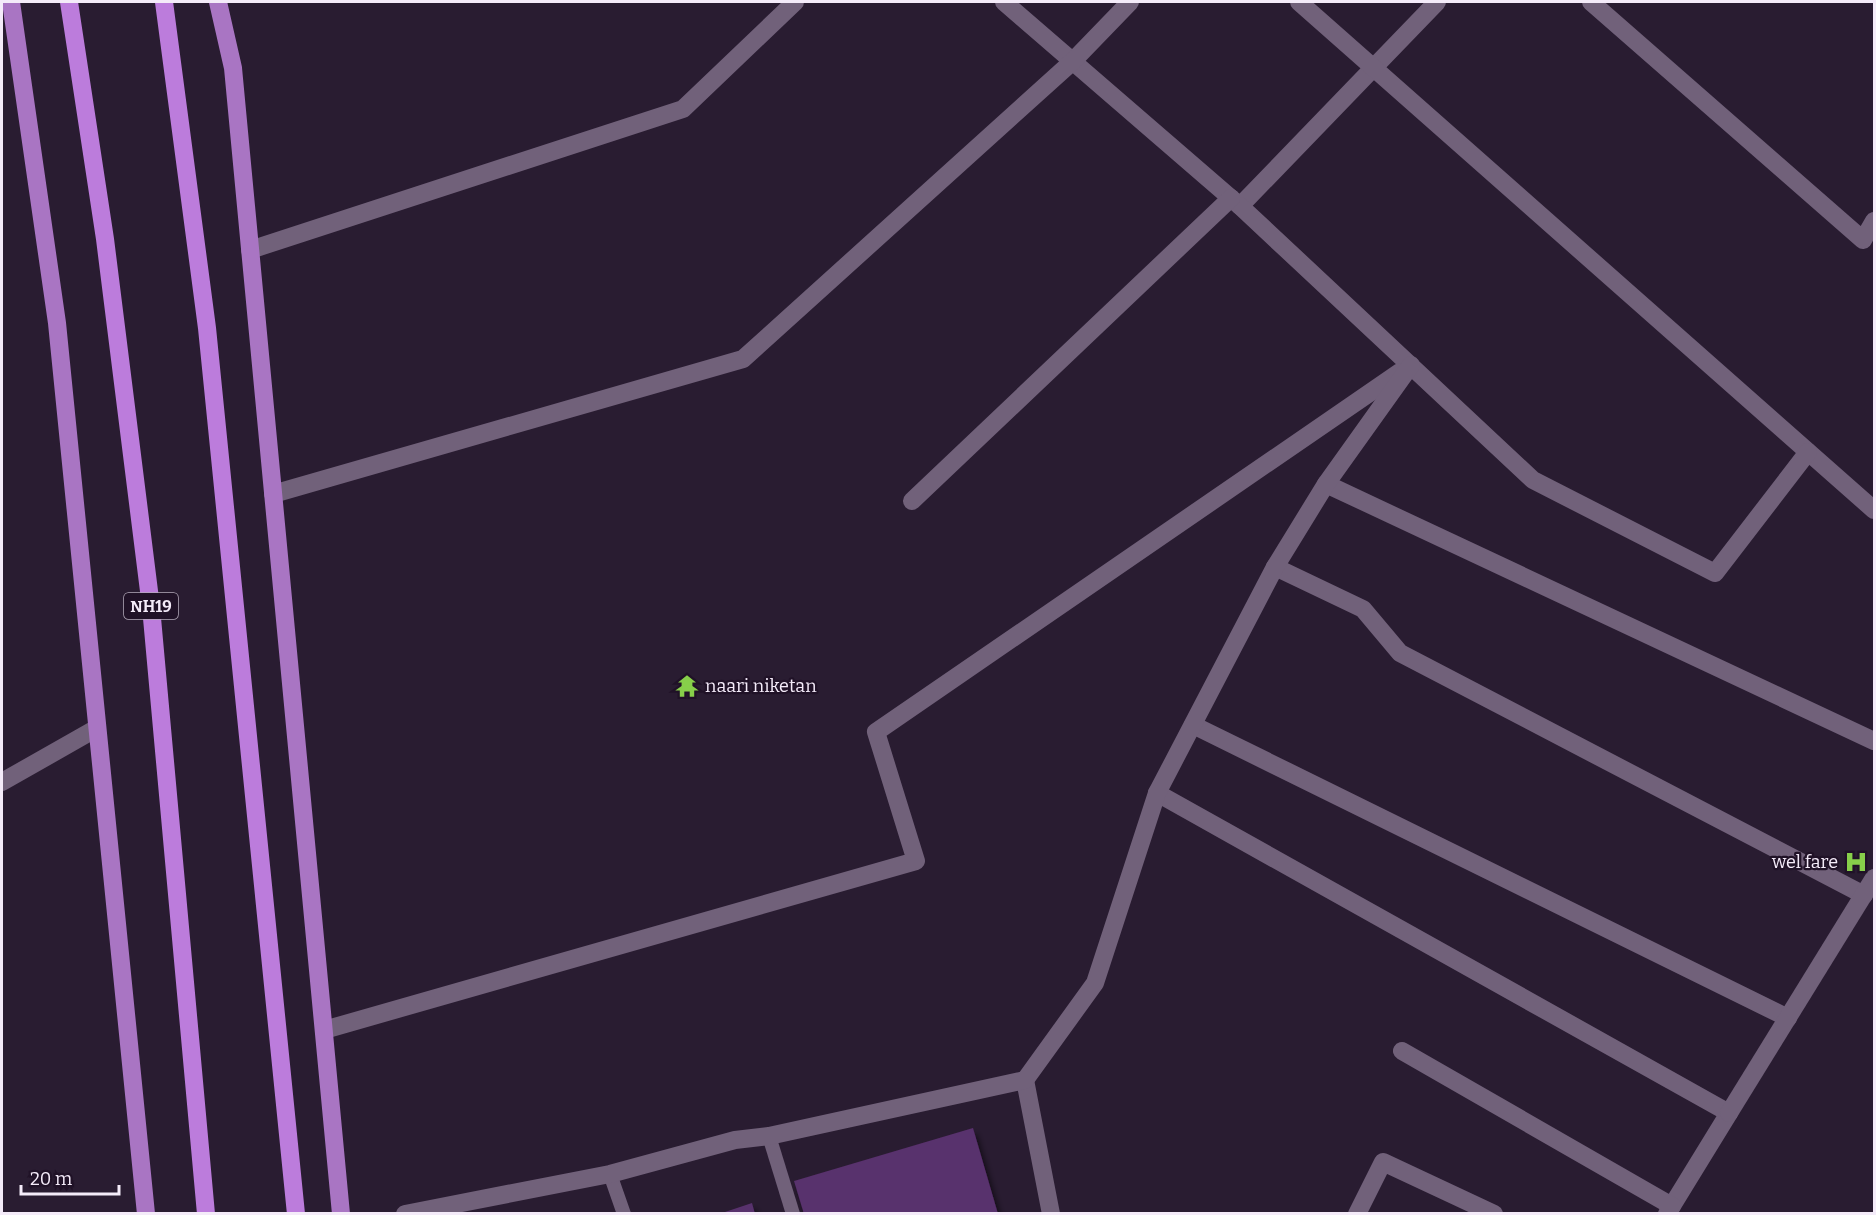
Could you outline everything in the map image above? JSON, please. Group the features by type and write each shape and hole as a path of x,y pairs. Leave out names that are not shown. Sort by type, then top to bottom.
{"highway":[{"name":"NH19","path":"69,2 105,238 151,607 206,1214"},
{"path":"164,2 207,328 296,1214"}],"main road":[{"path":"10,2 57,323 146,1214"},
{"path":"218,2 233,68 341,1214"}],"street":[{"path":"2,3 10,2"},
{"path":"250,250 683,109 795,2"},
{"path":"1004,2 1236,202 1533,480 1715,573 1808,452"},
{"path":"273,494 743,359 1073,61 1130,2"},
{"path":"1299,2 1875,510"},
{"path":"912,501 1236,202 1375,69 1437,2"},
{"path":"1592,2 1863,240 1875,221"},
{"path":"405,1214 610,1174 735,1140 769,1136 1025,1080 1095,983 1157,793 1275,567 1326,484 1411,365"},
{"path":"324,1030 916,861 876,732 1411,365"},
{"path":"1326,484 1875,741"},
{"path":"1275,567 1363,609 1400,653 1864,895"},
{"path":"1193,725 1788,1018"},
{"path":"2,782 97,728"},
{"path":"1157,793 1729,1113"},
{"path":"1402,1051 1669,1210 1875,879"},
{"path":"1025,1080 1051,1214"},
{"path":"1357,1214 1383,1162 1494,1214"}],"lane":[{"path":"769,1136 793,1214"},
{"path":"610,1174 624,1214"}],"building":[{"path":"973,1128 998,1214 804,1214 794,1181"},
{"path":"752,1203 755,1214 722,1214 722,1213"}],"place":[{"name":"naari niketan","path":"687,686"},
{"name":"wel fare","path":"1856,862"}]}
